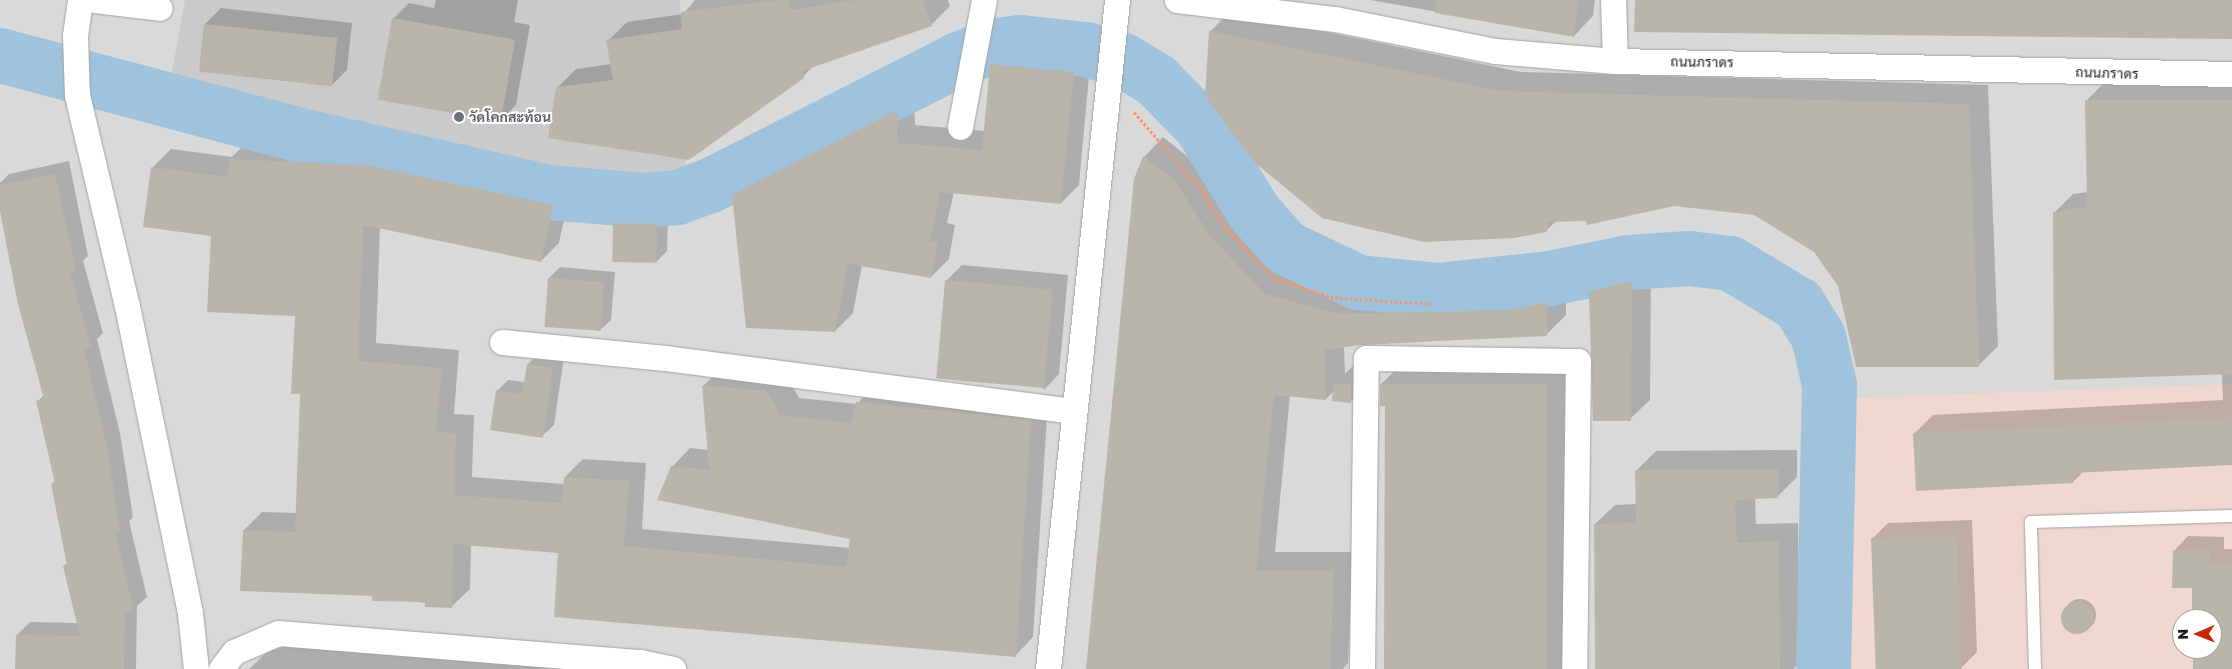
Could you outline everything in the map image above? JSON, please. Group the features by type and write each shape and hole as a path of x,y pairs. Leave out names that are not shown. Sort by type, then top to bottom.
{"street":[{"path":"80,0 75,36 77,96 139,364 190,613 196,669"},
{"path":"95,0 160,8"},
{"path":"960,127 980,33 984,0"},
{"path":"1048,669 1106,94 1116,28 1117,0"},
{"name":"ถนนภราดร","path":"1177,0 1337,9 1495,51 1615,61 2232,74"},
{"path":"1613,0 1615,61"},
{"path":"502,342 665,358 1074,411"},
{"path":"1362,669 1366,358 1578,361 1574,669"},
{"path":"221,669 234,652 278,633 640,662 673,669"}],"lane":[{"path":"2035,669 2031,522 2232,516"}],"path":[{"path":"1106,94 1145,120 1200,188 1225,227 1274,278 1335,298 1434,304"}],"shaded area":[{"path":"0,0 2232,0 2232,669 0,669"},
{"name":"วัดโคกสะท้อน","path":"185,0 680,0 687,193 643,200 548,192 167,99"},
{"path":"2232,384 2232,669 1830,669 1822,656 1829,399"}],"building":[{"path":"789,0 791,10 856,0 923,0 932,26 802,71 804,78 689,160 548,138 556,87 613,80 606,40 682,29 681,12"},
{"path":"1436,0 1578,0 1574,37 1435,13"},
{"path":"1635,0 2232,0 2232,39 1634,32"},
{"path":"392,18 515,40 501,121 378,100"},
{"path":"204,24 337,38 332,86 199,72"},
{"path":"1209,31 1501,91 1969,104 1979,367 1856,367 1838,286 1814,252 1754,215 1674,206 1587,225 1586,221 1547,222 1547,232 1514,238 1424,242 1322,218 1254,162 1205,96"},
{"path":"990,64 1074,72 1061,204 940,192 930,241 938,242 931,278 848,264 835,332 746,328 732,195 897,110 897,143 982,150"},
{"path":"2085,100 2232,100 2232,374 2054,380 2053,212 2087,207"},
{"path":"1143,156 1174,180 1211,237 1265,294 1339,314 1510,310 1547,302 1547,336 1366,344 1325,350 1326,400 1274,395 1256,571 1334,571 1330,669 1086,669 1134,179"},
{"path":"229,159 366,165 553,205 541,262 363,225 358,361 442,368 436,432 456,433 454,495 562,503 564,477 629,481 624,546 846,567 850,539 657,500 671,466 709,470 702,385 767,391 780,415 851,423 856,402 1031,420 1016,657 554,617 558,553 453,544 452,608 425,607 425,602 372,601 372,596 240,591 243,530 295,532 300,394 291,394 295,316 207,312 211,236 143,227 151,167 228,177"},
{"path":"55,174 76,270 70,272 91,347 84,349 107,447 120,532 115,533 134,611 125,613 124,669 15,669 16,635 80,636 63,566 67,565 51,484 55,483 36,401 44,399 18,304 0,211 0,185"},
{"path":"613,223 657,224 656,263 612,262"},
{"path":"548,278 604,282 600,331 545,327"},
{"path":"945,280 1053,289 1044,388 936,379"},
{"path":"1632,281 1631,421 1593,421 1589,292"},
{"path":"527,364 553,368 543,438 490,430 496,390 522,394"},
{"path":"1333,384 1351,384 1351,403 1332,401"},
{"path":"1380,384 1546,384 1546,669 1384,669 1385,406 1380,406"},
{"path":"2232,417 2232,465 2073,473 2073,483 1916,491 1913,433"},
{"path":"1778,469 1778,498 1735,500 1737,543 1779,541 1780,669 1595,669 1594,524 1636,523 1635,470"},
{"path":"1957,535 1962,669 1876,669 1871,538"},
{"path":"2173,550 2210,550 2210,563 2232,562 2232,669 2193,669 2193,659 2222,659 2222,609 2192,609 2192,588 2172,588"},
{"path":"2077,602 2083,603 2088,607 2092,612 2092,624 2088,629 2083,633 2077,634 2071,633 2066,629 2062,624 2061,618 2062,612 2066,607 2071,603"}],"waterway":[{"path":"0,55 300,135 548,192 643,200 677,197 708,186 958,59 995,45 1020,42 1086,49 1123,60 1156,80 1201,126 1254,212 1285,247 1358,282 1437,290 1549,278 1628,262 1689,258 1730,263 1798,304 1818,336 1829,385 1823,669"}],"place":[{"name":"วัดโคกสะท้อน","path":"459,117"}]}
